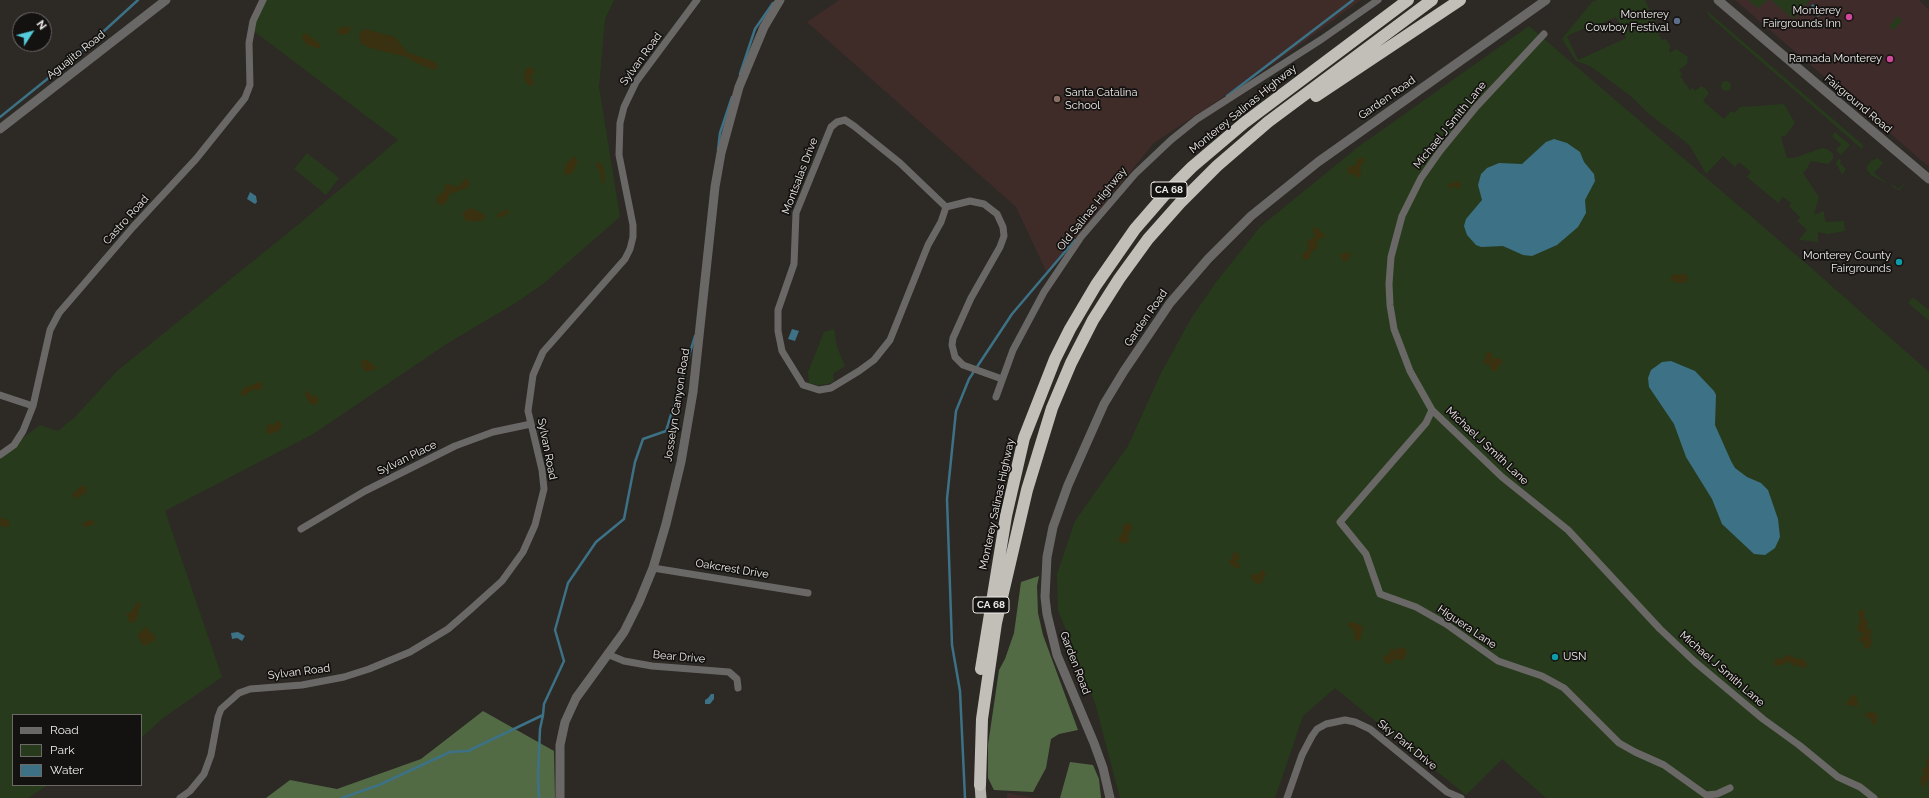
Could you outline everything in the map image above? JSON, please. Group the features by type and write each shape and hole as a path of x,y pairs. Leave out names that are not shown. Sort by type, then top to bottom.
{"highway":[{"name":"Monterey Salinas Highway","path":"981,798 977,757 979,685 1008,504 1018,462 1030,422 1048,374 1076,319 1096,285 1125,243 1157,203 1192,167 1248,119 1408,0"},
{"name":"CA 68","path":"1243,144 1282,111 1432,0"},
{"path":"1243,144 1458,2"},
{"name":"Monterey Salinas Highway","path":"980,785 982,719 996,623 1031,474 1043,434 1058,393 1093,320 1135,257 1184,198 1243,144"}],"street":[{"name":"Aguajito Road","path":"0,129 166,0"},
{"name":"Castro Road","path":"0,455 19,439 33,406 50,330 59,314 133,227 196,159 244,98 250,85 251,77 249,42 253,21 263,0"},
{"name":"Sylvan Road","path":"180,798 190,791 204,774 211,755 218,717 221,709 239,693 250,689 324,682 387,662 431,640 448,629 502,581 523,552 530,539 541,506 544,489 542,470 530,424 528,403 533,375 543,352 625,259 630,249 633,238 633,225 622,172 619,139 620,123 629,94 636,82 697,0"},
{"name":"Josselyn Canyon Road","path":"560,798 560,745 565,722 576,698 627,626 639,602 653,568 672,502 692,404 715,187 721,153 739,87 764,27 780,0"},
{"name":"Old Salinas Highway","path":"996,397 1020,336 1053,278 1091,224 1134,174 1171,140 1202,116 1322,39 1378,0"},
{"name":"Garden Road","path":"1110,798 1103,768 1094,743 1057,656 1046,614 1045,597 1047,558 1055,520 1085,443 1104,404 1124,371 1170,303 1198,270 1251,216 1323,158 1546,0"},
{"name":"Fairground Road","path":"1718,0 1929,180"},
{"name":"Michael J Smith Lane","path":"1544,34 1476,108 1440,151 1413,193 1402,216 1395,239 1389,284 1390,305 1394,329 1410,371 1432,410 1502,477 1568,530 1660,629 1695,662 1763,719 1799,745 1838,777 1864,789 1874,798"},
{"name":"Montsalas Drive","path":"848,121 900,163 946,207 941,222 928,245 895,325 893,334 879,355 859,371 832,388 818,390 803,385 782,351 778,330 778,310 794,264 796,213 831,127 837,122 848,121"},
{"path":"946,207 964,202 977,201 994,210 1002,222 1004,232 1002,242 971,298 954,335 952,345 955,357 964,365 1002,379"},
{"path":"0,395 33,406"},
{"name":"Higuera Lane","path":"1432,410 1426,423 1340,522 1366,554 1380,594 1422,611 1446,624 1498,661 1542,676 1564,688 1619,743 1664,765 1706,795 1717,794 1730,788"},
{"name":"Sylvan Place","path":"301,529 365,491 455,446 493,432 530,424"},
{"name":"Oakcrest Drive","path":"653,568 808,593"},
{"name":"Bear Drive","path":"608,654 624,661 652,666 729,672 737,678 738,688"},
{"name":"Sky Park Drive","path":"1287,798 1302,756 1317,729 1326,724 1345,720 1355,722 1370,729 1447,792 1461,798"}],"shaded area":[{"name":"Santa Catalina School","path":"839,0 1361,0 1286,55 1154,143 1047,273 1016,207 807,22"},
{"path":"1735,0 1919,0 1929,10 1929,167"},
{"path":"1007,793 1035,798 1007,798"}],"green space":[{"path":"263,0 614,0 605,19 599,87 620,217 543,284 514,304 448,343 313,434 165,511 222,677 163,718 142,737 142,714 12,714 12,786 46,786 28,798 0,798 0,455 40,425 58,431 75,417 117,371 299,224 398,140 251,29"},
{"path":"1597,0 1645,0 1659,29 1657,30 1662,40 1666,39 1670,46 1669,53 1676,49 1688,57 1687,64 1679,70 1682,74 1680,76 1690,90 1692,88 1695,91 1701,86 1705,88 1709,93 1703,101 1724,119 1731,111 1734,113 1740,107 1784,104 1795,123 1786,135 1781,137 1787,158 1794,158 1822,148 1827,149 1833,154 1833,159 1828,164 1811,161 1803,173 1819,197 1814,215 1824,211 1825,221 1827,222 1844,221 1845,231 1827,234 1818,232 1818,242 1800,240 1807,230 1797,221 1800,217 1789,206 1791,203 1783,197 1778,203 1747,177 1751,172 1739,162 1735,167 1723,156 1706,174 1690,146 1649,114 1632,97 1590,66 1576,61 1562,39 1592,2","holes":["1616,17 1626,38 1578,60 1567,36 1594,24 1596,26"]},
{"path":"1748,0 1768,0 1758,8"},
{"path":"1771,0 1810,0 1793,19"},
{"path":"1706,10 1863,145 1862,149 1710,17"},
{"path":"1898,16 1902,21 1893,30 1889,26"},
{"path":"1529,26 1809,266 1929,372 1929,798 1546,798 1502,759 1466,795 1335,688 1303,716 1275,798 1120,798 1095,703 1058,610 1057,574 1075,521 1128,446 1161,373 1192,317 1217,281 1260,227 1358,147"},
{"path":"1724,81 1728,81 1730,82 1730,90 1724,91 1721,88 1721,84"},
{"path":"1835,132 1850,145 1841,155 1836,150 1841,144 1832,136"},
{"path":"307,153 339,178 326,195 294,169"},
{"path":"1839,158 1841,161 1840,163 1846,169 1842,175 1836,163"},
{"path":"1878,158 1883,163 1874,173 1888,185 1871,175 1867,170 1867,166 1871,161"},
{"path":"1906,182 1900,190 1890,186 1893,185 1898,189"},
{"path":"1913,297 1929,310 1929,321 1908,303"},
{"path":"834,329 837,347 845,366 833,374 834,381 828,384 818,385 809,383 808,372 824,332"},
{"path":"1039,576 1037,586 1038,613 1043,635 1078,730 1059,734 1051,739 1046,768 1033,792 994,790 988,778 988,745 999,670 1005,659 1014,633 1021,582"},
{"path":"483,711 554,751 555,798 266,798 290,780 337,789 421,759"},
{"path":"1070,762 1093,765 1099,779 1101,798 1060,798"}],"sand":[{"path":"348,26 351,29 349,33 341,35 338,33 337,30 339,28"},
{"path":"365,29 395,37 407,52 435,62 438,67 434,70 414,62 407,57 373,49 361,44 359,35 361,31"},
{"path":"306,33 320,44 320,49 308,45 303,41 302,35"},
{"path":"528,67 535,70 534,74 530,77 535,82 530,86 526,83 524,77 525,70"},
{"path":"574,156 577,160 577,164 572,174 566,175 564,171 566,164"},
{"path":"1360,157 1365,160 1360,167 1361,176 1357,178 1352,174 1348,174 1347,169 1350,166 1356,165 1357,160"},
{"path":"598,162 602,164 604,171 604,184 596,165"},
{"path":"465,179 469,180 469,187 450,194 445,204 438,205 436,198 444,191 445,185 448,184 458,187"},
{"path":"1456,181 1460,182 1461,188 1458,189 1454,186 1448,189 1448,185"},
{"path":"471,208 484,214 486,219 474,222 465,220 463,217 463,212"},
{"path":"505,209 509,211 508,214 499,218 497,217 498,212 502,213"},
{"path":"1316,227 1326,236 1318,240 1317,249 1312,251 1309,259 1303,260 1301,255 1308,249 1307,241 1314,237 1313,229"},
{"path":"1349,252 1351,255 1348,260 1345,262 1341,260 1341,254"},
{"path":"1681,273 1688,276 1687,282 1678,283 1670,280 1672,275 1679,275"},
{"path":"1489,352 1492,353 1494,359 1498,358 1503,361 1496,371 1492,371 1489,365 1482,362 1486,358 1485,354"},
{"path":"362,360 367,360 375,366 376,369 365,372 361,364"},
{"path":"259,382 263,384 260,390 252,390 244,396 241,395 242,389"},
{"path":"306,390 313,396 318,397 318,403 313,405 309,403 305,395"},
{"path":"276,421 281,422 282,427 277,432 268,434 266,431 267,426 269,424 274,425"},
{"path":"82,485 86,487 87,492 75,499 72,494"},
{"path":"0,518 9,520 10,525 8,527 0,526"},
{"path":"90,520 94,521 94,525 84,527 82,523"},
{"path":"1126,523 1131,524 1133,528 1128,535 1129,541 1124,544 1118,539 1123,532 1122,527"},
{"path":"1237,552 1240,557 1237,561 1240,566 1238,569 1231,565 1229,561 1233,557 1233,553"},
{"path":"1261,570 1266,574 1262,583 1257,584 1251,579 1251,575 1253,573 1257,575"},
{"path":"139,602 141,605 138,610 138,616 134,622 130,623 126,613 131,612 136,603"},
{"path":"1863,609 1865,613 1864,618 1868,621 1867,627 1872,631 1870,636 1872,643 1868,649 1864,648 1864,643 1859,641 1859,638 1864,633 1859,632 1857,628 1860,621 1858,612"},
{"path":"1351,622 1361,625 1363,628 1360,641 1355,640 1353,630 1348,626 1348,623"},
{"path":"145,627 156,637 154,641 144,646 137,636"},
{"path":"1401,647 1405,648 1407,653 1403,660 1395,659 1390,664 1385,663 1383,656 1389,654 1391,648 1395,650"},
{"path":"1790,655 1795,658 1803,659 1807,664 1806,667 1801,668 1798,665 1793,666 1789,661 1782,665 1774,666 1774,662 1777,658 1783,659 1785,656"},
{"path":"1853,695 1856,695 1858,706 1847,706 1846,703"},
{"path":"1868,712 1877,713 1877,724 1872,724 1870,718 1865,717 1865,714"},
{"path":"1929,757 1929,780 1926,781 1925,785 1922,787 1920,777 1924,775 1922,769 1927,766 1926,760"}],"water":[{"path":"1813,4 1822,13 1818,17 1809,8"},
{"path":"1554,139 1567,143 1580,152 1584,162 1594,174 1595,181 1585,200 1586,213 1578,227 1557,245 1532,256 1523,255 1503,246 1481,247 1476,245 1467,235 1464,226 1466,219 1482,200 1478,185 1481,174 1487,168 1499,163 1522,164 1546,142"},
{"path":"250,192 256,196 257,202 255,204 247,199"},
{"path":"792,329 799,331 795,341 788,339"},
{"path":"1671,361 1695,371 1714,391 1716,395 1715,425 1731,461 1735,468 1747,477 1761,483 1768,490 1778,519 1780,537 1775,548 1765,555 1754,554 1722,524 1712,499 1686,457 1674,424 1649,387 1648,378 1651,370 1662,362"},
{"path":"238,632 245,636 242,641 237,638 232,639 231,633"},
{"path":"711,694 714,694 714,699 710,704 705,704 705,700"}],"waterway":[{"path":"0,117 82,51 138,0"},
{"path":"1227,96 1353,0"},
{"path":"740,74 755,29 773,3"},
{"path":"718,150 720,133 732,97"},
{"path":"965,798 960,691 952,645 947,499 956,411 969,379 1012,314 1075,240"},
{"path":"539,798 538,776 540,729 544,704 564,661 555,630 568,583 596,542 624,519 635,462 643,439 666,431 695,336"},
{"path":"342,798 379,785 450,752 468,751 543,715"}],"place":[{"name":"Monterey Fairgrounds Inn","path":"1849,17"},
{"name":"Monterey Cowboy Festival","path":"1677,21"},
{"name":"Ramada Monterey","path":"1890,59"},
{"name":"Santa Catalina School","path":"1057,99"},
{"name":"Monterey County Fairgrounds","path":"1899,262"},
{"name":"USN","path":"1555,657"}]}
